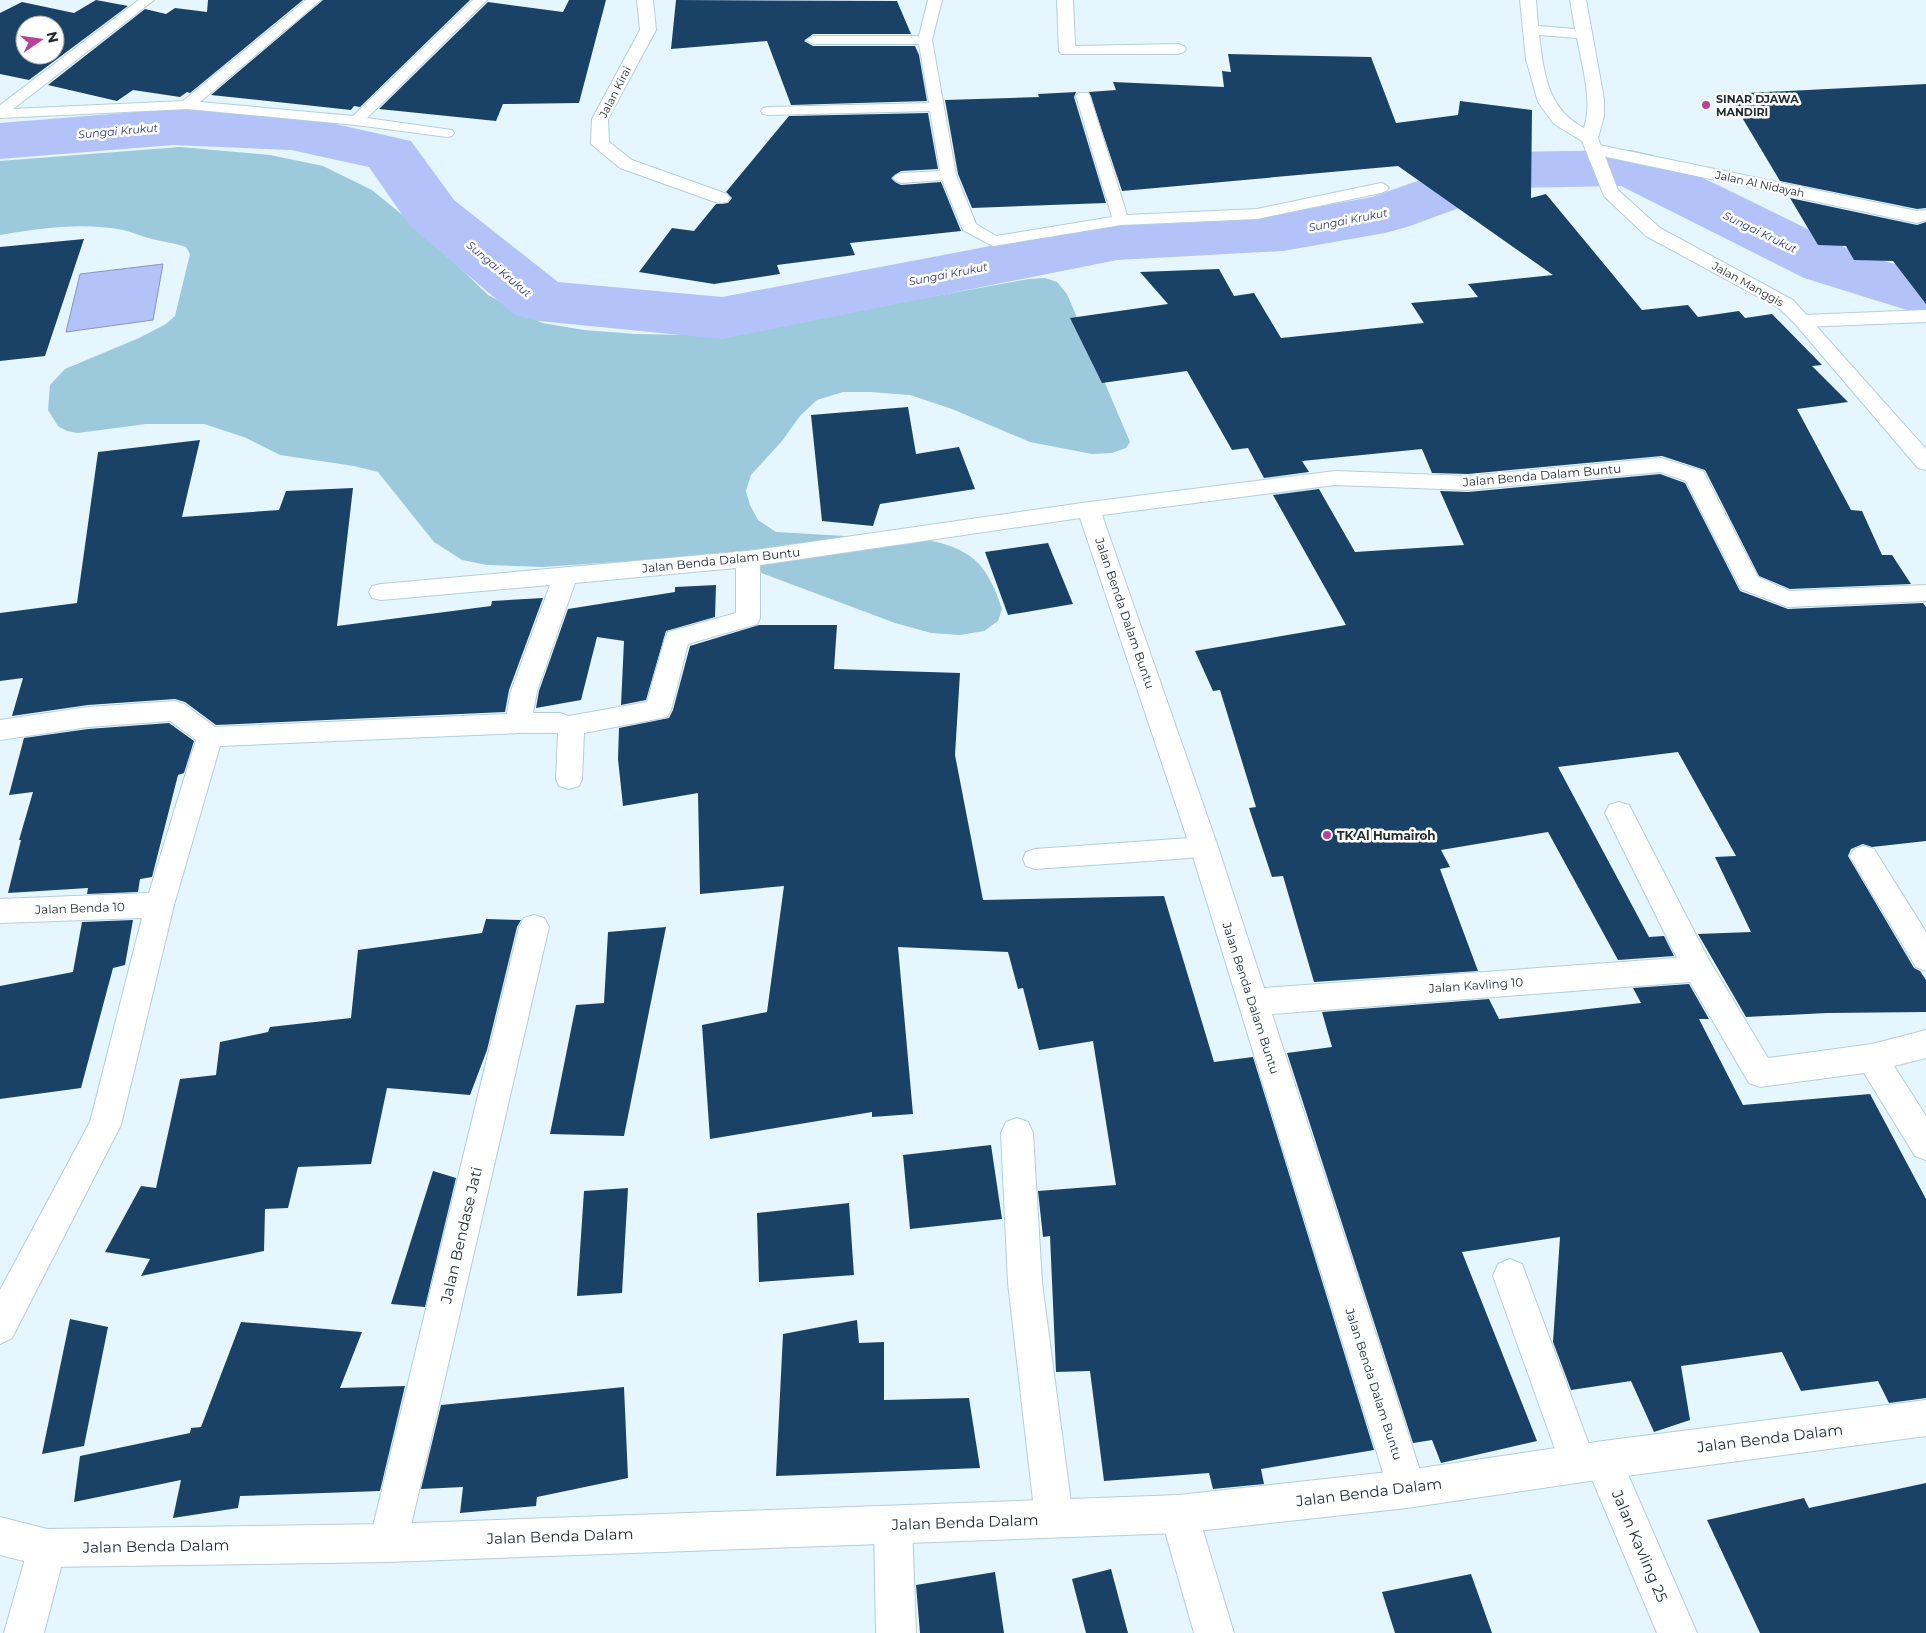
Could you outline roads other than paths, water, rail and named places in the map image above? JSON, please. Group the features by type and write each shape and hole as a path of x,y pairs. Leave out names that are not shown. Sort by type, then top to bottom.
{"street":[{"name":"Jalan Kirai","path":"645,0 648,30 600,118 600,144 626,164 721,198"},
{"path":"1065,0 1067,51 1178,49"},
{"path":"1528,0 1542,93 1552,112 1568,127 1592,144 1597,108 1578,0"},
{"path":"1531,30 1584,34"},
{"name":"Jalan Manggis","path":"1592,144 1610,192 1654,232 1786,304 1803,321 1926,463"},
{"name":"Jalan Al Nidayah","path":"1592,144 1917,217 1926,215"},
{"path":"1803,321 1926,316"},
{"name":"Jalan Benda Dalam Buntu","path":"381,592 748,559 1089,509 1335,478 1468,483 1661,465 1695,476 1749,582 1788,599 1926,593"},
{"name":"Jalan Benda Dalam Buntu","path":"1089,509 1204,848 1407,1489"},
{"path":"0,730 88,717 175,711 210,737 519,723 560,723 569,726 658,710 677,638 748,618 748,559"},
{"path":"519,723 524,690 566,575"},
{"path":"569,726 572,735 569,779"},
{"path":"0,1326 105,1125 160,904 210,737"},
{"path":"1619,813 1698,969 1760,1073 1872,1058 1926,1044"},
{"path":"1864,858 1926,958"},
{"name":"Jalan Benda 10","path":"0,911 160,904"},
{"name":"Jalan Bendase Jati","path":"388,1542 534,927"},
{"name":"Jalan Kavling 10","path":"1253,1002 1698,969"},
{"path":"1872,1058 1926,1144"},
{"path":"1017,1132 1025,1283 1054,1518"},
{"name":"Jalan Kavling 25","path":"1510,1276 1590,1462 1677,1633"},
{"name":"Jalan Benda Dalam","path":"0,1536 47,1548 388,1542 1179,1514 1407,1489 1590,1462 1926,1418"},
{"path":"1179,1514 1214,1633"},
{"path":"893,1525 896,1633"},
{"path":"24,1633 47,1548"}],"lane":[{"path":"0,113 147,0"},
{"path":"187,105 314,0"},
{"path":"356,121 480,0"},
{"path":"935,0 926,40 948,175 969,227 993,241 1121,220 1257,214 1382,188"},
{"path":"813,40 926,40"},
{"path":"1083,96 1121,220"},
{"path":"0,113 187,105 356,121 447,133"},
{"path":"768,112 936,107"},
{"path":"901,178 948,175"},
{"path":"1035,859 1204,848"}],"waterway":[{"name":"Sungai Krukut","path":"0,141 173,127 291,132 390,154 432,213 539,301 722,318 1117,241 1283,232 1385,214 1507,170 1631,168 1700,200 1827,264 1926,296"}],"place":[{"name":"SINAR DJAWA MANDIRI","path":"1706,105"},
{"name":"TK Al Humairoh","path":"1327,835"}]}
